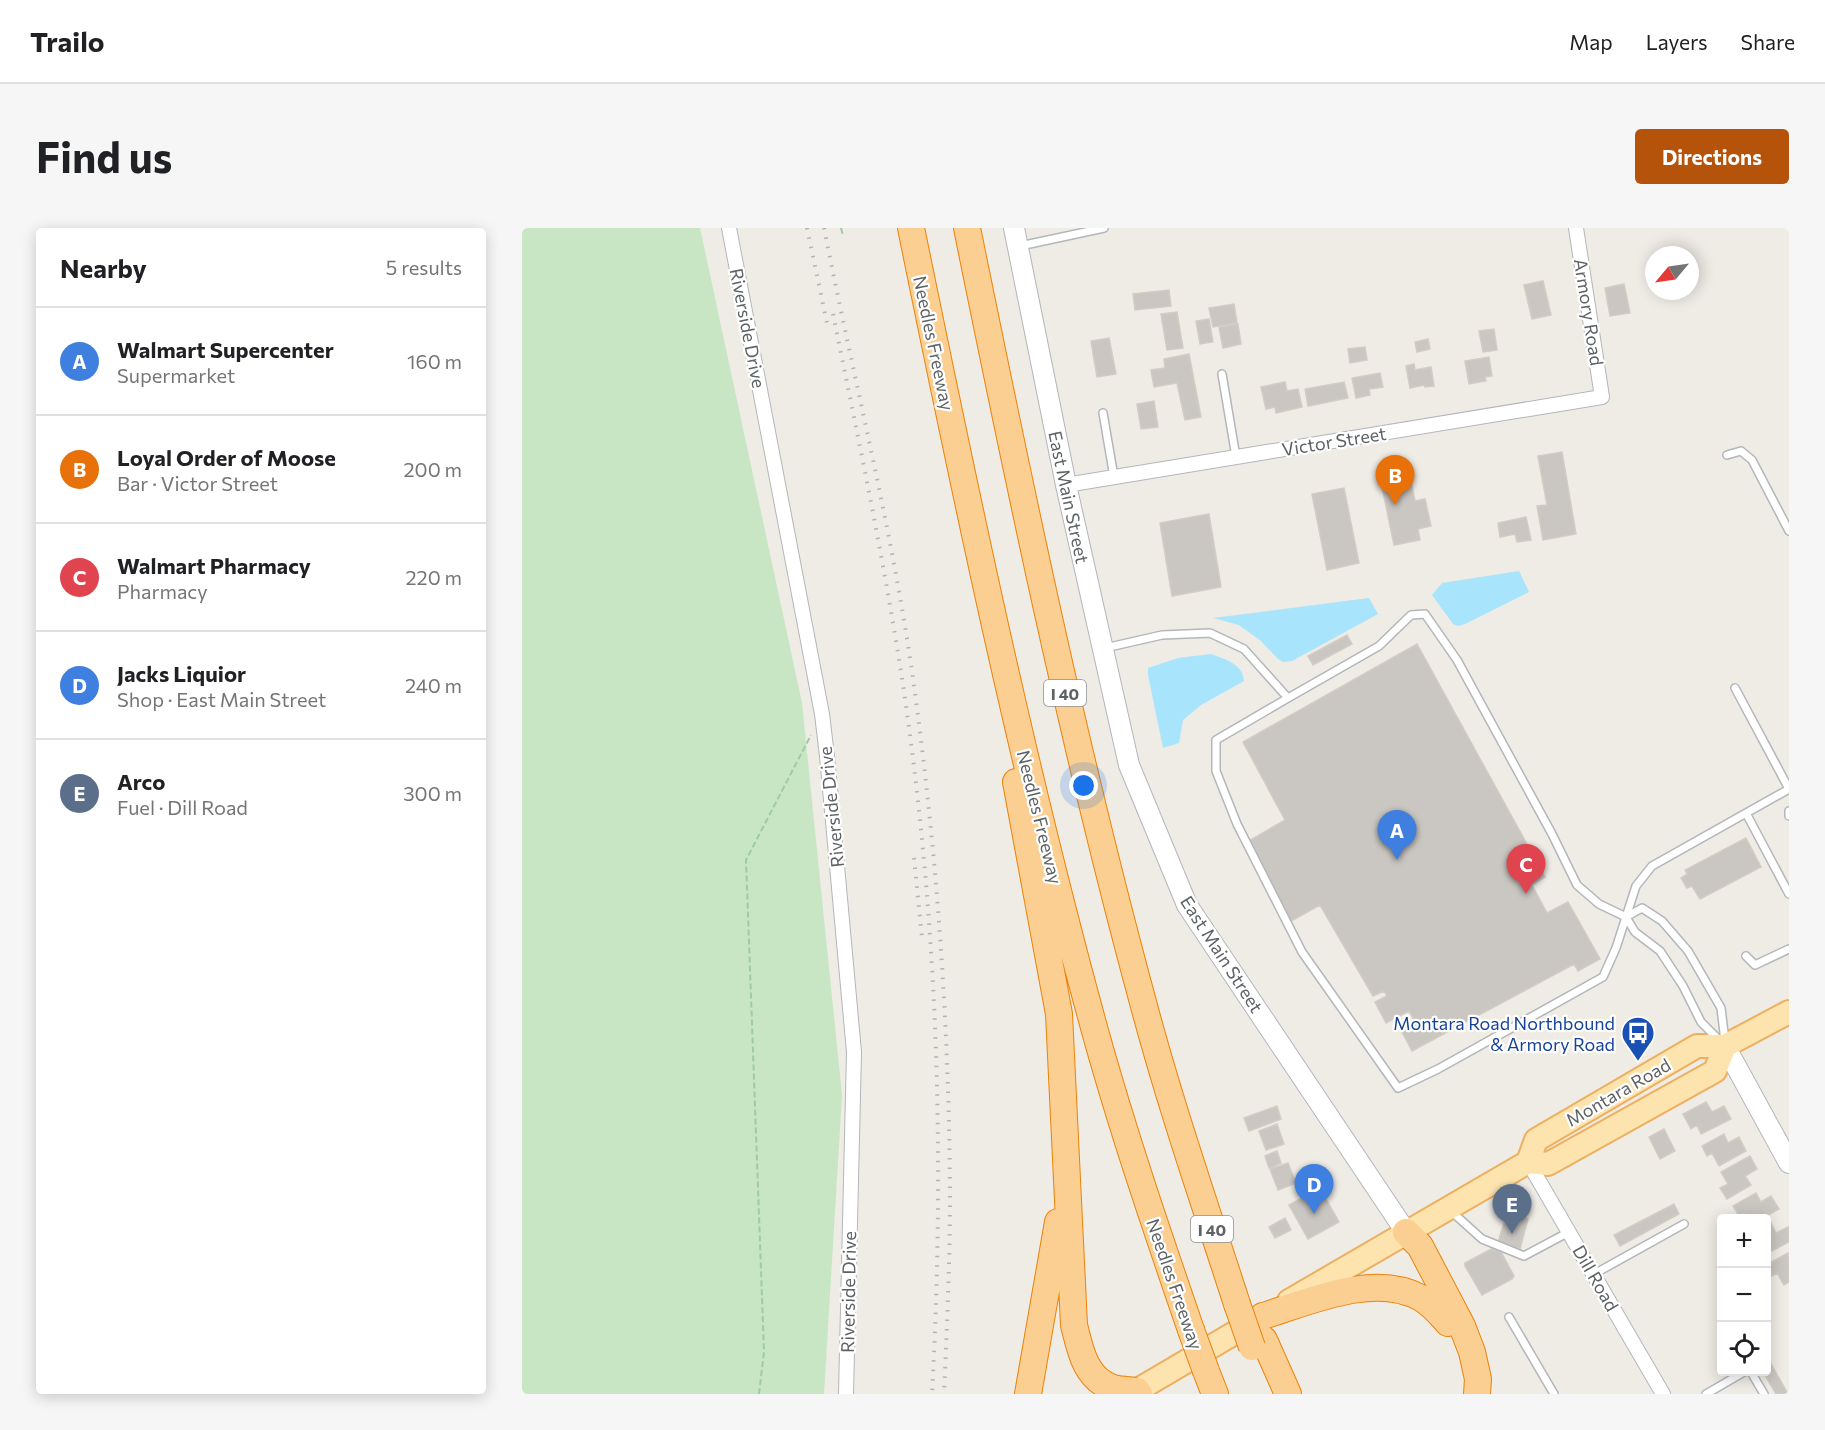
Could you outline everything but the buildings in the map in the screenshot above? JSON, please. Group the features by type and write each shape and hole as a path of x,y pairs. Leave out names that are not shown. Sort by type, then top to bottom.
{"highway":[{"name":"Needles Freeway","path":"911,228 980,562 1026,759 1095,1031 1129,1148 1211,1383"},
{"name":"I 40","path":"966,228 1076,738 1144,1008 1187,1153 1253,1321 1270,1394"},
{"path":"980,562 1028,854 1059,1014 1074,1325 1082,1359 1095,1377 1112,1388 1136,1393"},
{"path":"1028,1394 1066,1172"},
{"path":"1406,1232 1412,1253 1457,1343 1464,1368 1467,1394"},
{"path":"1406,1232 1420,1246 1462,1326 1472,1352 1478,1379 1477,1394"},
{"path":"1288,1394 1253,1321 1337,1293 1382,1288 1406,1292 1422,1298 1448,1323"}],"main road":[{"name":"Montara Road","path":"1528,1162 1536,1140 1697,1046 1725,1046 1789,1012"},
{"name":"Montara Road","path":"1406,1232 1528,1162 1548,1164 1715,1071 1725,1046"},
{"path":"1136,1393 1253,1321 1406,1232"}],"street":[{"name":"Riverside Drive","path":"729,228 822,714 854,1052 846,1394"},
{"name":"Armory Road","path":"1576,228 1602,397"},
{"name":"East Main Street","path":"1016,237 1066,485 1129,765 1187,905 1406,1232"},
{"name":"Victor Street","path":"1066,485 1602,397"},
{"path":"1725,1046 1789,1163"},
{"name":"Dill Road","path":"1528,1162 1663,1394"}],"lane":[{"path":"1016,237 1100,228"},
{"path":"1222,374 1236,457"},
{"path":"1103,413 1114,477"},
{"path":"1727,455 1741,451 1752,460 1786,520 1789,531"},
{"path":"1725,1046 1701,1022 1683,986 1660,951 1635,932 1626,917 1599,904 1577,885 1552,834 1457,660 1425,614 1411,615 1379,646 1216,740 1216,771 1237,824 1302,952 1398,1088 1438,1069 1603,977 1616,948 1626,917 1636,886 1653,866 1789,789 1735,687"},
{"path":"1103,649 1162,635 1210,633 1244,649 1288,698"},
{"path":"1789,811 1789,816"},
{"path":"1746,813 1789,894"},
{"path":"1626,917 1642,909 1662,921 1688,951 1721,1008 1725,1046"},
{"path":"1746,956 1755,965 1789,949"},
{"path":"1448,1208 1482,1239 1524,1256 1569,1232"},
{"path":"1594,1275 1684,1224"},
{"path":"1509,1317 1554,1394"},
{"path":"1706,1394 1736,1376"},
{"path":"1754,1376 1764,1394"}],"path":[{"path":"841,228 843,237"},
{"path":"759,1394 764,1352 746,860 822,714"}],"green space":[{"path":"522,228 700,228 802,703 842,1095 824,1394 522,1394"}],"water":[{"path":"1519,571 1529,592 1458,626 1453,624 1432,595 1442,583"},
{"path":"1369,598 1378,614 1292,661 1283,662 1278,659 1261,641 1239,625 1213,618"},
{"path":"1211,654 1237,666 1244,681 1201,705 1183,720 1179,743 1163,748 1148,668 1178,658"}],"railway":[{"path":"807,228 828,328"},
{"path":"824,228 895,571 914,686 929,812 940,939 949,1130 950,1193 944,1394"},
{"path":"833,314 896,638 915,773 924,862 936,1039 938,1127 938,1216 932,1394"},
{"path":"914,858 922,938"}],"place":[{"name":"Loyal Order of Moose","path":"1395,505"},
{"name":"Walmart Supercenter","path":"1397,860"},
{"name":"Walmart Pharmacy","path":"1526,894"},
{"name":"Montara Road Northbound & Armory Road","path":"1638,1062"},
{"name":"Jacks Liquior","path":"1314,1214"},
{"name":"Arco","path":"1512,1234"}]}
